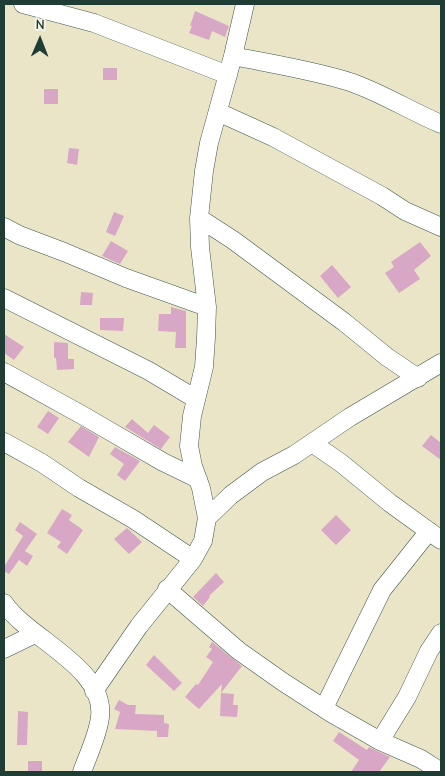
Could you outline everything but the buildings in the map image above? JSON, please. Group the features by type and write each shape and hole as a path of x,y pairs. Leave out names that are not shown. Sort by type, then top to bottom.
{"street":[{"path":"23,4 94,23 228,75"},
{"path":"94,691 139,626 193,559 203,541 207,518 189,446 192,416 204,367 207,308 200,247 199,218 209,142 233,56 244,4"},
{"path":"233,56 321,74 351,83 382,95 441,124"},
{"path":"218,112 273,136 382,196 405,211 441,227"},
{"path":"199,218 234,240 344,322 387,357 418,378"},
{"path":"4,227 18,235 207,308"},
{"path":"4,298 149,371 196,400"},
{"path":"207,518 230,495 262,472 441,363"},
{"path":"4,372 163,462 198,478"},
{"path":"4,442 42,463 78,488 133,518 193,559"},
{"path":"312,443 341,463 390,503 435,536 382,590 324,708"},
{"path":"167,590 239,651 324,708 380,741 421,759 441,772"},
{"path":"4,602 35,634 71,660 86,678 98,698 100,716 82,772"},
{"path":"380,741 407,697 429,651 440,633"},
{"path":"4,649 35,634"}]}
